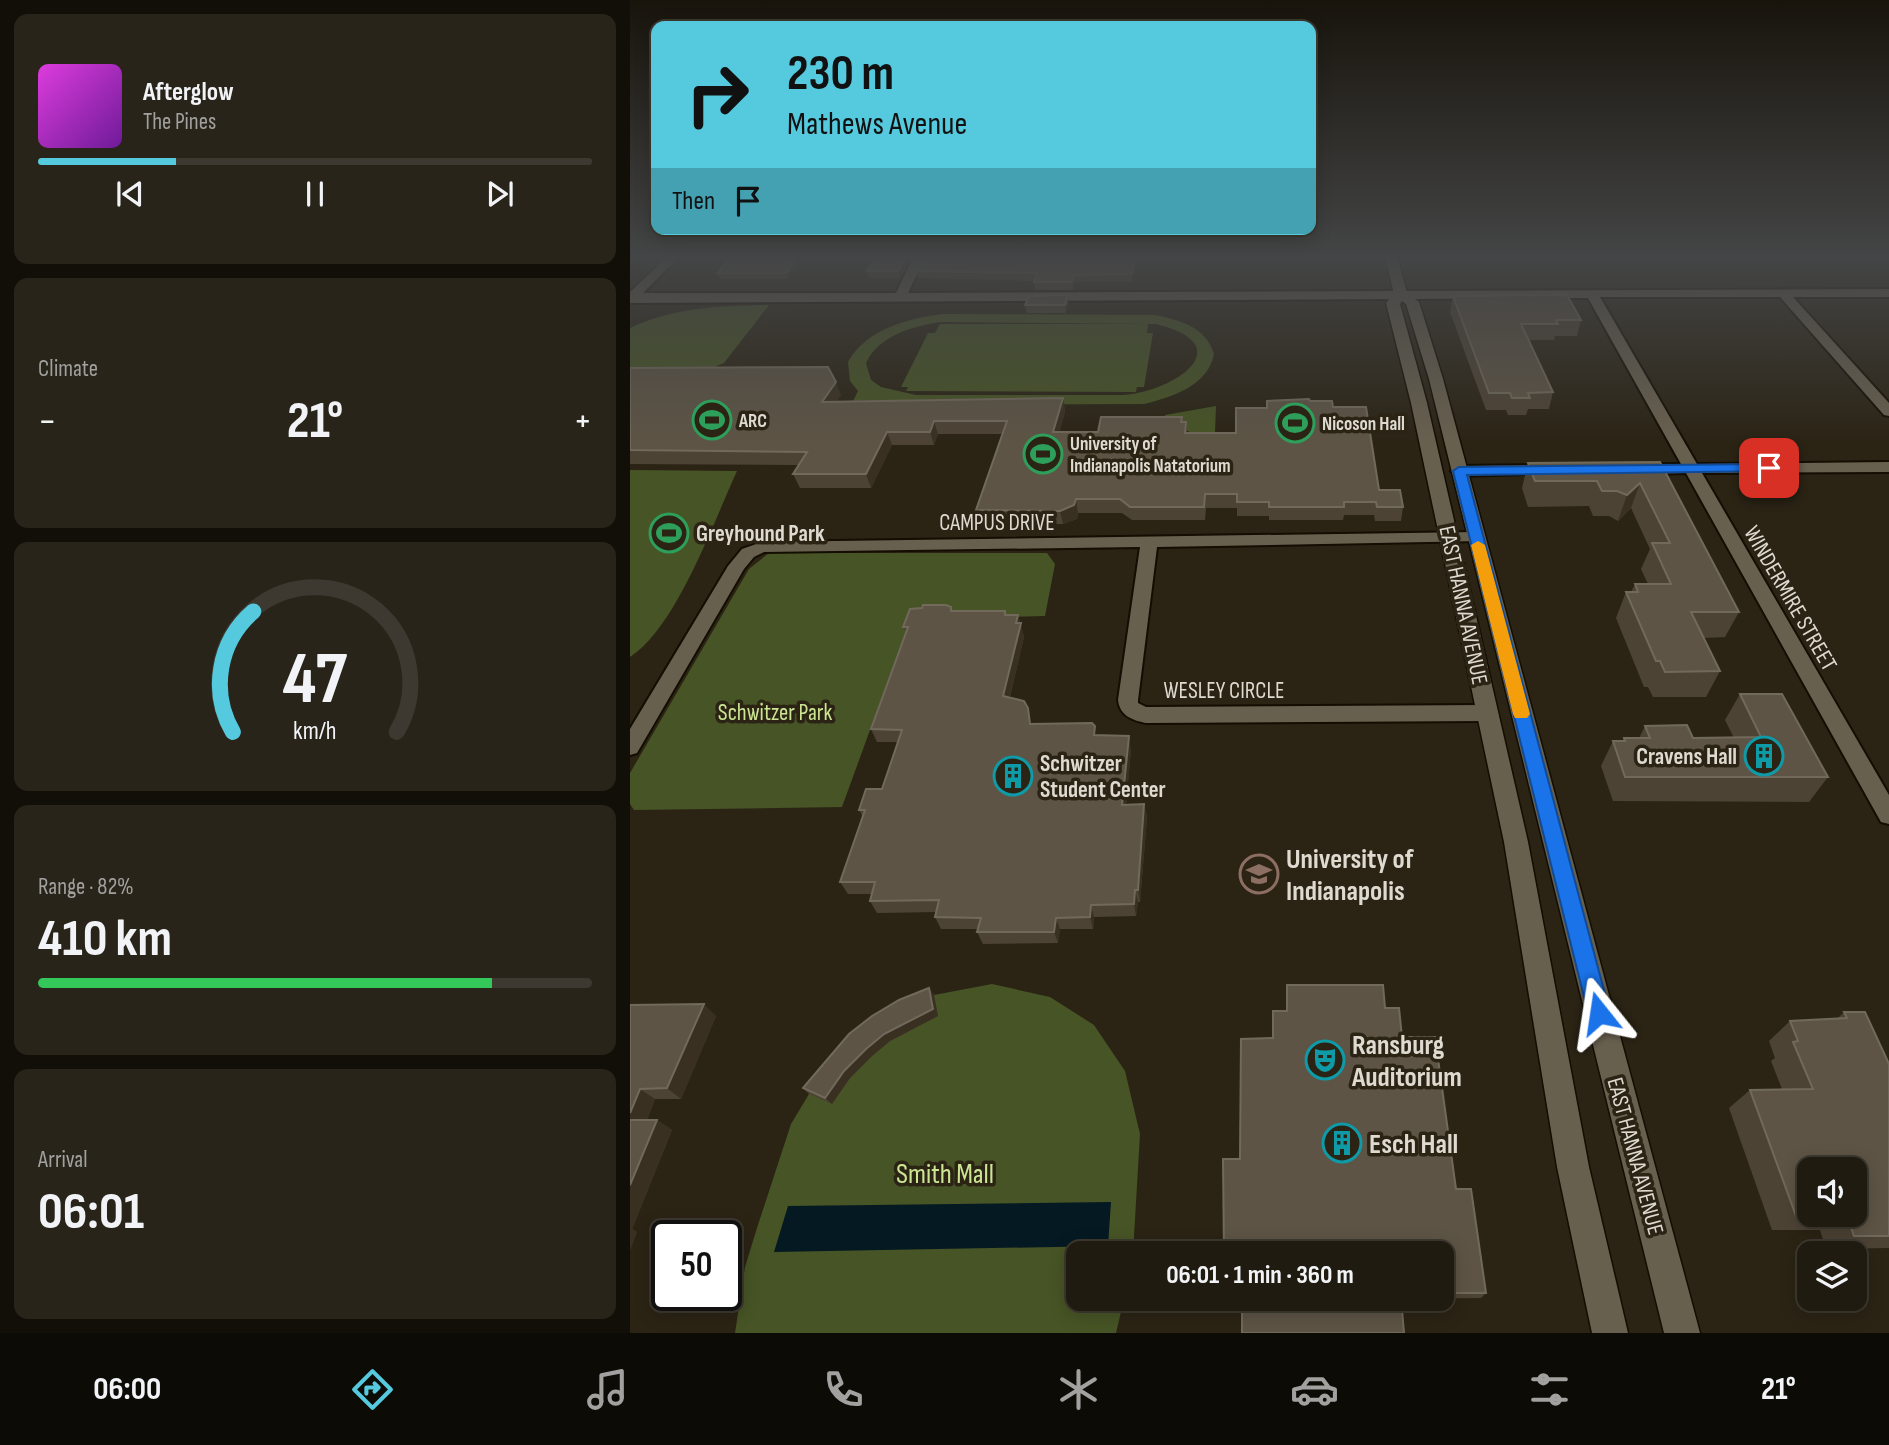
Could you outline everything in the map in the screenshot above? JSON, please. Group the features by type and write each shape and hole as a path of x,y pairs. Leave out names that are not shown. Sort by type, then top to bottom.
{"main road":[{"name":"EAST HANNA AVENUE","path":"1397,318 1419,403 1516,842 1573,1167 1610,1333"},
{"name":"EAST HANNA AVENUE","path":"1417,318 1436,379 1682,1333"}],"street":[{"name":"WINDERMIRE STREET","path":"1606,318 1889,815"},
{"path":"1805,318 1889,412"},
{"path":"1624,469 1889,467"},
{"path":"1459,471 1570,470"},
{"name":"CAMPUS DRIVE","path":"630,747 737,566 743,557 754,550 773,546 1476,537"},
{"name":"WESLEY CIRCLE","path":"1149,542 1128,700 1133,712 1146,715 1487,713"}],"green space":[{"path":"656,318 759,318 724,363 712,368 630,369 630,328"},
{"path":"921,318 1170,318 1198,331 1205,337 1214,354 1210,365 1197,382 1177,394 1144,404 851,405 858,391 850,381 848,362 866,341 877,333","holes":["941,322 1156,324 1181,333 1194,344 1197,355 1191,366 1179,377 1162,386 1122,395 916,395 881,387 871,380 866,363 879,345 888,339 909,329"]},
{"path":"940,324 1148,324 1147,333 1153,333 1144,387 1137,387 1136,392 906,391 908,387 901,387 928,333 935,333"},
{"path":"1216,406 1215,432 1209,442 1172,423 1165,423 1165,415"},
{"name":"Greyhound Park","path":"630,470 737,471 678,599 647,643 630,657"},
{"name":"Schwitzer Park","path":"769,553 1047,553 1055,564 1045,616 910,620 842,807 634,810 630,804 630,773 749,569"},
{"name":"Smith Mall","path":"992,984 1050,997 1094,1025 1125,1071 1140,1134 1134,1241 1066,1241 1066,1311 1121,1311 1116,1333 735,1333 738,1311 742,1311 745,1267 791,1124 809,1094 934,995"}],"water":[{"path":"1111,1202 1108,1241 1066,1241 1066,1247 774,1252 788,1206"}],"building":[{"path":"1461,318 1580,318 1556,320 1558,324 1521,324 1553,392 1528,393 1530,398 1512,398 1510,393 1489,393"},
{"path":"828,367 836,382 822,402 1063,398 1053,432 1098,432 1101,417 1182,417 1181,422 1186,422 1185,433 1236,433 1236,408 1267,408 1267,401 1309,399 1332,401 1333,407 1366,407 1379,490 1400,490 1403,507 1377,507 1376,502 1344,502 1344,507 1269,507 1269,502 1237,502 1237,494 1205,494 1204,507 1130,507 1120,499 1076,499 1074,505 1060,511 976,510 1007,421 934,421 930,432 887,432 866,474 793,474 807,452 630,450 630,368"},
{"path":"1660,462 1739,612 1691,612 1720,671 1665,672 1660,661 1656,661 1626,592 1638,592 1635,584 1671,584 1652,543 1670,543 1640,483 1627,495 1617,491 1602,491 1597,481 1535,481 1528,463"},
{"name":"Schwitzer Student Center","path":"923,605 946,605 951,607 951,611 1005,611 1005,615 1018,615 1016,623 1021,623 1003,696 1024,701 1028,708 1030,724 1092,723 1095,726 1094,735 1129,736 1122,805 1144,804 1138,890 1135,890 1134,904 1091,905 1090,917 1056,918 1054,932 977,932 981,918 935,917 939,900 870,901 875,882 840,882 865,810 859,810 866,789 882,789 902,730 871,729 908,627 903,627 910,609 922,608"},
{"path":"1740,694 1782,694 1828,777 1625,777 1613,741 1625,741 1624,738 1650,738 1645,726 1687,725 1693,738 1761,737"},
{"name":"Esch Hall","path":"1287,985 1383,985 1385,1008 1399,1008 1402,1037 1435,1037 1456,1189 1471,1189 1486,1293 1454,1293 1454,1241 1224,1241 1223,1159 1240,1159 1241,1039 1273,1038 1273,1011 1287,1011"},
{"path":"929,988 933,1009 884,1034 844,1071 825,1098 803,1088 849,1034 899,1000"},
{"path":"704,1004 667,1088 640,1089 630,1113 630,1005"},
{"path":"1844,1012 1865,1012 1889,1064 1889,1236 1854,1236 1851,1227 1867,1227 1867,1157 1797,1157 1796,1216 1750,1090 1813,1089 1793,1042 1798,1041 1790,1021 1847,1018"},
{"path":"630,1120 657,1120 630,1185"},
{"path":"1242,1311 1402,1311 1404,1333 1242,1333"}],"slow traffic":[{"path":"1478,545 1521,714"}],"place":[{"name":"ARC","path":"712,420"},
{"name":"Nicoson Hall","path":"1295,423"},
{"name":"University of Indianapolis Natatorium","path":"1043,454"},
{"name":"Greyhound Park","path":"669,533"},
{"name":"Cravens Hall","path":"1764,756"},
{"name":"Schwitzer Student Center","path":"1013,776"},
{"name":"University of Indianapolis","path":"1259,874"},
{"name":"Ransburg Auditorium","path":"1325,1060"},
{"name":"Esch Hall","path":"1342,1143"}],"route":[{"path":"1599,1013 1459,471 1769,468"}]}
